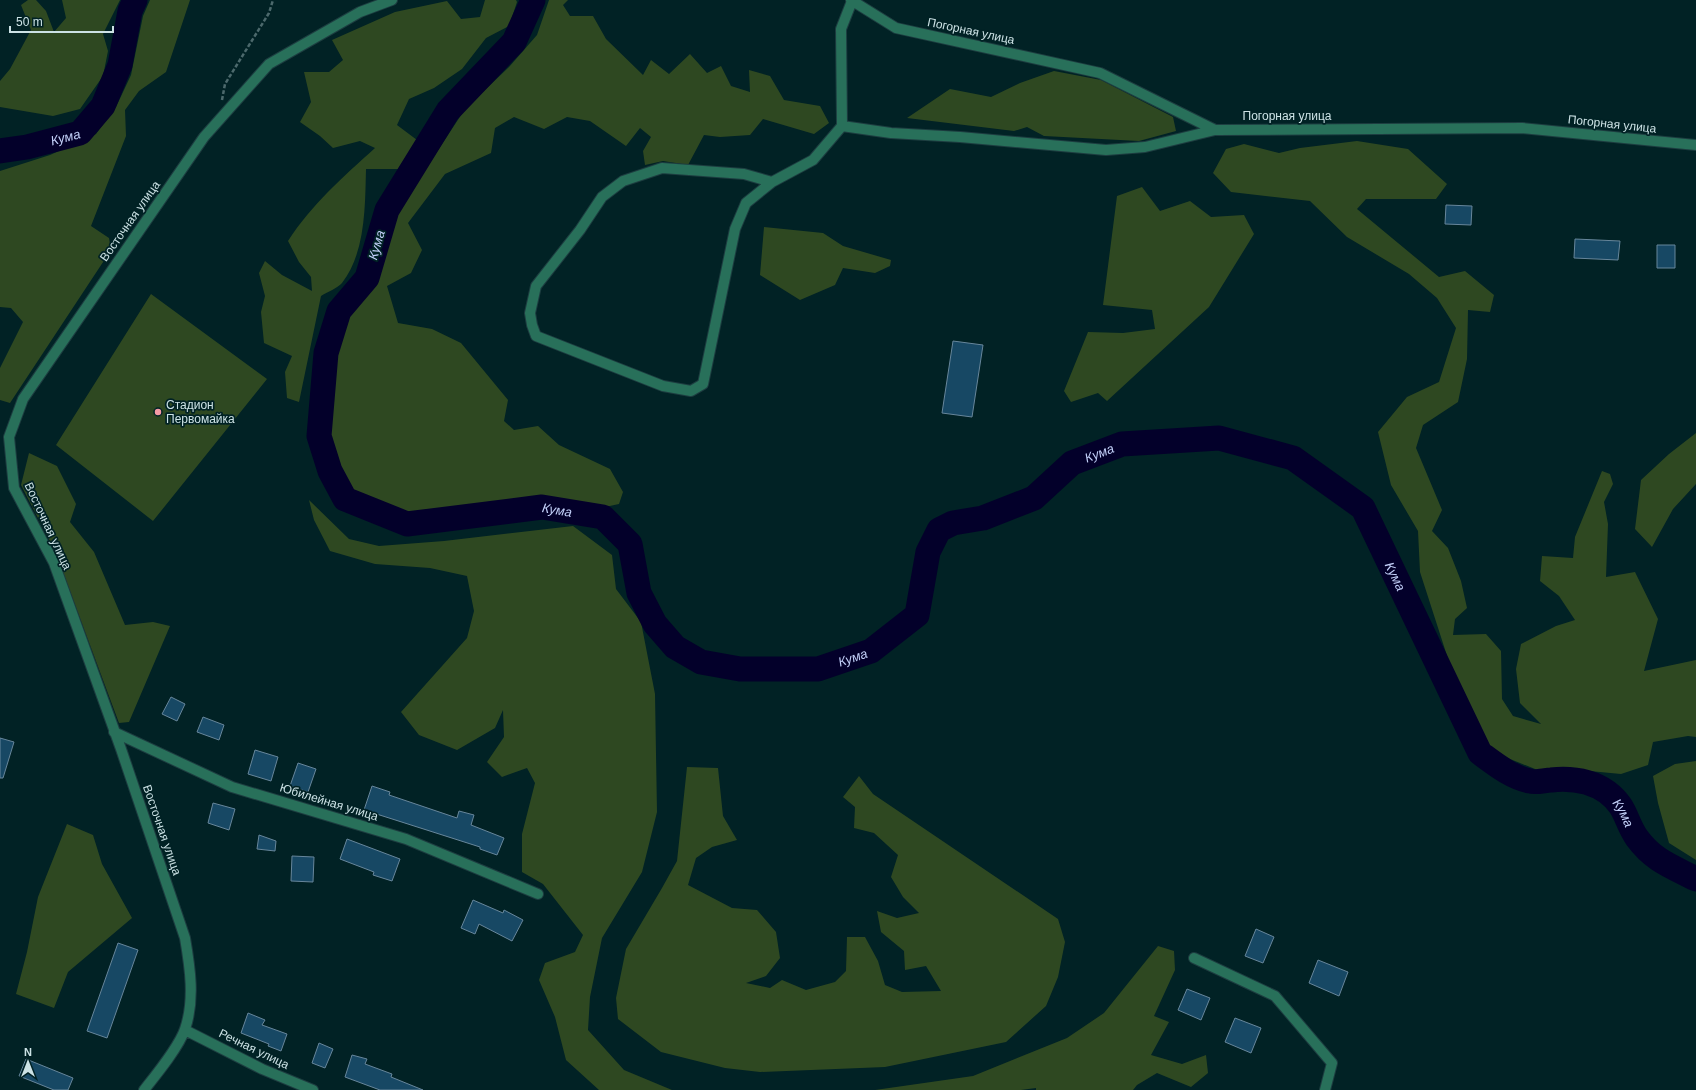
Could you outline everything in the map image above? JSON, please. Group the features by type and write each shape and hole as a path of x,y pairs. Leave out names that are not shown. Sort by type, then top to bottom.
{"street":[{"name":"Восточная улица","path":"144,1090 154,1078 185,1030 190,1003 190,968 185,938 54,563 14,488 9,437 23,399 204,137 218,121 269,64 360,12 392,0"},
{"name":"Погорная улица","path":"851,1 896,28 1100,73 1215,130 1522,128 1696,145"},
{"path":"772,182 744,174 662,168 623,181 602,197 580,230 536,286 530,313 536,336 663,386 691,391 703,384 735,229 746,203 772,182 813,160 842,126 841,29 851,1"},
{"path":"842,126 891,134 960,137 1106,150 1145,147 1215,130"},
{"name":"Юбилейная улица","path":"114,732 232,787 406,839 538,894"},
{"path":"1194,958 1275,996 1332,1063 1325,1090"},
{"name":"Речная улица","path":"185,1030 262,1069 313,1090"}],"path":[{"path":"218,121 225,84 270,13 273,0"}],"green space":[{"path":"28,0 36,0 46,11 54,32 66,18 62,0 120,0 103,34 108,51 103,76 80,109 53,116 0,107 0,81 10,69 31,30 21,5"},
{"path":"150,0 190,0 166,72 139,91 125,110 126,136 91,226 109,238 111,250 10,403 0,400 0,368 23,322 11,308 0,307 0,171 50,155 96,134 116,107 131,75 143,16"},
{"path":"485,0 516,0 517,2 509,26 486,38 462,69 434,88 409,99 397,125 417,140 398,169 366,169 363,228 356,257 350,271 342,283 321,296 299,402 287,398 285,372 292,356 264,343 261,312 265,296 259,273 265,261 282,275 312,291 311,277 299,262 288,241 318,203 340,180 375,148 360,141 333,148 320,136 300,122 311,102 304,72 329,72 343,60 332,40 395,12 447,1 461,19 480,17"},
{"path":"549,0 568,0 563,5 570,16 593,16 606,39 643,75 651,60 669,74 690,54 707,73 721,66 731,86 750,92 749,70 770,76 784,100 820,106 829,123 814,134 763,119 750,135 720,137 704,135 688,165 663,161 645,165 643,151 651,137 640,128 626,146 590,121 567,117 544,129 514,117 495,128 491,153 445,174 408,223 422,250 411,273 387,286 398,323 432,329 461,343 508,400 504,421 514,430 538,426 559,445 610,469 623,492 619,504 605,507 537,496 410,518 352,495 328,435 335,358 348,313 375,283 393,219 465,109 509,67 537,35"},
{"path":"1054,71 1101,80 1173,117 1176,131 1139,141 1044,136 1027,127 1014,131 907,118 950,89 991,97 1020,83"},
{"path":"1357,141 1408,149 1447,184 1436,199 1366,199 1357,209 1439,277 1465,271 1494,295 1490,312 1468,310 1467,359 1458,402 1423,425 1416,448 1442,510 1432,531 1448,548 1461,581 1467,608 1455,619 1453,635 1486,634 1501,651 1502,699 1513,716 1541,724 1520,703 1516,669 1521,644 1556,626 1575,620 1559,596 1540,581 1542,556 1573,558 1575,537 1602,471 1610,474 1613,484 1604,502 1608,524 1606,577 1635,572 1658,619 1644,671 1696,660 1696,737 1688,736 1653,742 1648,765 1621,774 1579,770 1540,771 1490,751 1450,665 1420,572 1418,531 1391,485 1378,432 1407,397 1439,382 1456,328 1437,298 1409,274 1347,237 1310,201 1231,192 1213,173 1226,149 1244,144 1279,153 1300,148"},
{"path":"1142,187 1160,211 1190,201 1211,217 1244,215 1254,234 1209,307 1107,401 1098,393 1071,402 1064,391 1088,332 1123,333 1155,329 1152,310 1103,305 1117,196"},
{"path":"764,227 823,233 843,246 891,260 890,266 875,273 843,268 835,285 800,300 760,275"},
{"name":"Стадион Первомайка","path":"151,294 267,379 153,521 56,445"},
{"path":"1696,433 1696,484 1673,509 1652,547 1635,529 1641,480 1669,454"},
{"path":"29,453 57,466 76,504 70,522 94,552 125,625 153,622 170,626 129,722 119,723 55,551 21,485"},
{"path":"309,500 349,539 379,546 444,541 573,526 612,555 616,589 641,622 655,694 657,812 642,872 602,938 590,997 588,1030 624,1070 672,1090 599,1090 566,1060 555,1017 539,980 545,963 575,952 583,935 543,884 522,872 522,834 535,783 527,768 502,777 487,762 504,737 503,710 495,728 457,750 419,735 401,712 467,638 474,611 467,576 430,568 375,564 330,551 314,520"},
{"path":"1696,761 1696,860 1669,843 1658,803 1653,776 1675,764"},
{"path":"687,767 718,768 723,816 737,840 712,847 696,858 688,885 732,908 757,910 776,932 780,958 766,976 746,983 770,988 782,980 806,990 835,982 846,971 847,937 865,937 878,961 885,985 902,992 941,991 926,966 905,970 904,951 881,932 877,911 897,918 919,913 903,897 891,877 898,855 874,833 854,828 855,807 843,797 859,776 873,794 1058,919 1065,942 1058,977 1046,1006 1006,1042 885,1067 760,1072 725,1068 661,1052 618,1019 616,998 626,949 677,861"},
{"path":"67,824 93,835 102,864 132,918 68,972 54,1008 16,994 27,952 38,897"},
{"path":"1158,946 1174,951 1175,970 1154,1016 1169,1022 1151,1055 1182,1064 1206,1055 1208,1073 1191,1087 1157,1073 1137,1085 1133,1090 1036,1090 1036,1088 1021,1090 875,1090 973,1076 1067,1038 1104,1013"}],"building":[{"path":"1446,205 1472,206 1471,225 1445,224"},
{"path":"1575,239 1620,241 1618,260 1574,258"},
{"path":"1657,245 1675,245 1675,268 1657,268"},
{"path":"953,341 983,345 972,417 942,413"},
{"path":"171,697 185,704 177,721 162,714"},
{"path":"203,717 224,725 219,740 197,732"},
{"path":"0,738 14,742 3,778 0,778"},
{"path":"255,750 278,757 271,781 248,774"},
{"path":"298,763 316,769 308,792 290,786"},
{"path":"372,786 390,792 389,795 457,818 459,811 474,815 471,825 504,838 497,855 480,849 480,847 364,810"},
{"path":"213,803 235,809 229,830 208,823"},
{"path":"259,835 276,841 275,851 257,849"},
{"path":"347,839 400,859 392,881 373,875 374,872 340,859"},
{"path":"292,856 314,857 313,882 291,881"},
{"path":"473,900 503,913 504,910 523,920 512,941 479,924 475,934 461,928"},
{"path":"1256,929 1274,937 1263,963 1245,956"},
{"path":"118,943 138,950 107,1038 87,1031"},
{"path":"1318,960 1348,972 1339,996 1309,983"},
{"path":"1187,989 1210,998 1201,1020 1178,1010"},
{"path":"248,1013 265,1020 262,1025 287,1034 281,1051 268,1046 269,1044 241,1033"},
{"path":"1235,1018 1261,1028 1251,1053 1225,1042"},
{"path":"319,1043 333,1049 325,1068 312,1063"},
{"path":"352,1055 367,1059 365,1064 392,1074 391,1077 423,1090 380,1090 345,1077"},
{"path":"26,1059 73,1078 68,1090 54,1090 19,1076"}],"waterway":[{"name":"Кума","path":"0,151 27,147 80,133 103,106 120,65 130,11 135,0"},
{"name":"Кума","path":"533,0 514,42 448,111 387,210 367,278 339,311 326,353 319,436 330,471 345,499 407,524 542,507 603,517 630,544 639,593 655,624 675,647 701,662 740,669 818,669 871,651 917,615 928,552 939,530 953,523 983,518 1034,498 1072,463 1122,444 1219,438 1293,458 1363,508 1480,753 1504,770 1532,782 1558,779 1573,780 1601,788 1618,803 1633,832 1643,846 1657,858 1696,879"}],"place":[{"name":"Стадион Первомайка","path":"158,412"}]}
